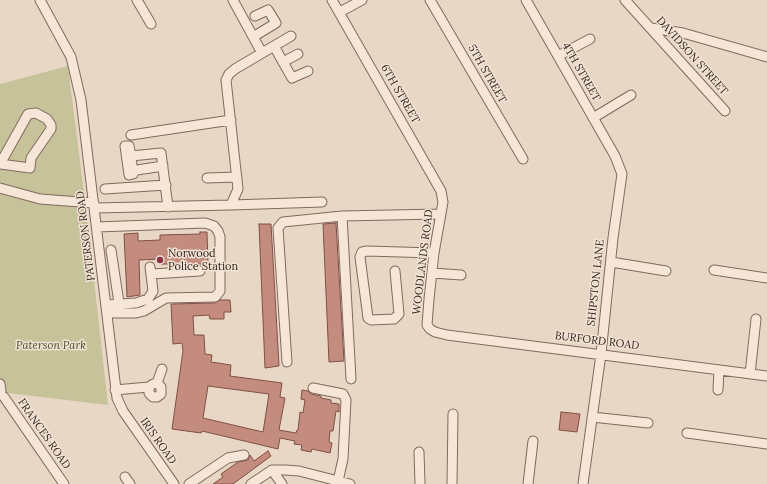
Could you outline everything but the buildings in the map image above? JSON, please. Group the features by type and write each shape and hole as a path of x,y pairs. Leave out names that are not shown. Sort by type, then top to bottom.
{"street":[{"name":"PATERSON ROAD","path":"40,0 71,57 81,100 95,206 115,390 123,411"},
{"path":"137,0 151,24"},
{"name":"6TH STREET","path":"332,0 441,191 442,202"},
{"path":"340,12 362,0"},
{"name":"5TH STREET","path":"430,0 523,159"},
{"name":"4TH STREET","path":"526,0 616,156"},
{"name":"DAVIDSON STREET","path":"625,0 725,111"},
{"path":"235,3 262,53"},
{"path":"253,37 276,23 268,10 255,16"},
{"path":"651,28 683,33 767,57"},
{"path":"231,205 238,189 226,80 229,74 291,36"},
{"path":"558,56 590,39"},
{"path":"274,46 292,78 308,71"},
{"path":"283,62 298,54"},
{"path":"593,118 631,95"},
{"path":"36,113 47,119 51,125 51,129 31,158 30,168 0,164 28,114 36,113"},
{"path":"131,135 231,120"},
{"path":"131,156 161,153 164,166 168,207"},
{"name":"SHIPSTON LANE","path":"583,484 601,354 610,262 622,174 616,156"},
{"path":"137,170 164,166"},
{"path":"207,178 237,177"},
{"path":"104,189 166,185"},
{"path":"0,188 40,199 95,206 168,207 322,202"},
{"name":"WOODLANDS ROAD","path":"427,325 434,253 442,202"},
{"path":"287,362 278,228 283,222 342,216 440,214"},
{"path":"342,216 351,379"},
{"path":"97,227 205,223 214,226 220,237 220,291 215,297 166,298 144,311 136,313 106,309"},
{"path":"111,250 119,303"},
{"path":"395,271 399,314 394,319 371,320 368,318 360,257 362,252 434,253"},
{"path":"610,262 666,271"},
{"path":"714,270 767,278"},
{"path":"106,309 119,303 136,303 148,299 153,291 151,271 200,271"},
{"path":"432,273 461,275"},
{"path":"750,374 756,318"},
{"name":"BURFORD ROAD","path":"427,325 432,331 438,334 767,376"},
{"path":"115,390 153,385 162,369"},
{"path":"718,390 719,370"},
{"path":"313,388 342,394 346,400 343,459 338,480"},
{"name":"FRANCES ROAD","path":"2,391 64,484"},
{"name":"IRIS ROAD","path":"123,411 171,483"},
{"path":"452,484 453,414"},
{"path":"592,417 648,423"},
{"path":"687,433 767,444"},
{"path":"528,484 533,441"},
{"path":"419,452 420,484"},
{"path":"189,484 228,458 244,455"},
{"path":"272,470 282,484"},
{"path":"251,484 272,470 299,471 350,484"}],"green space":[{"name":"Paterson Park","path":"68,66 108,405 0,392 0,84"}],"place":[{"name":"Norwood Police Station","path":"160,260"}]}
